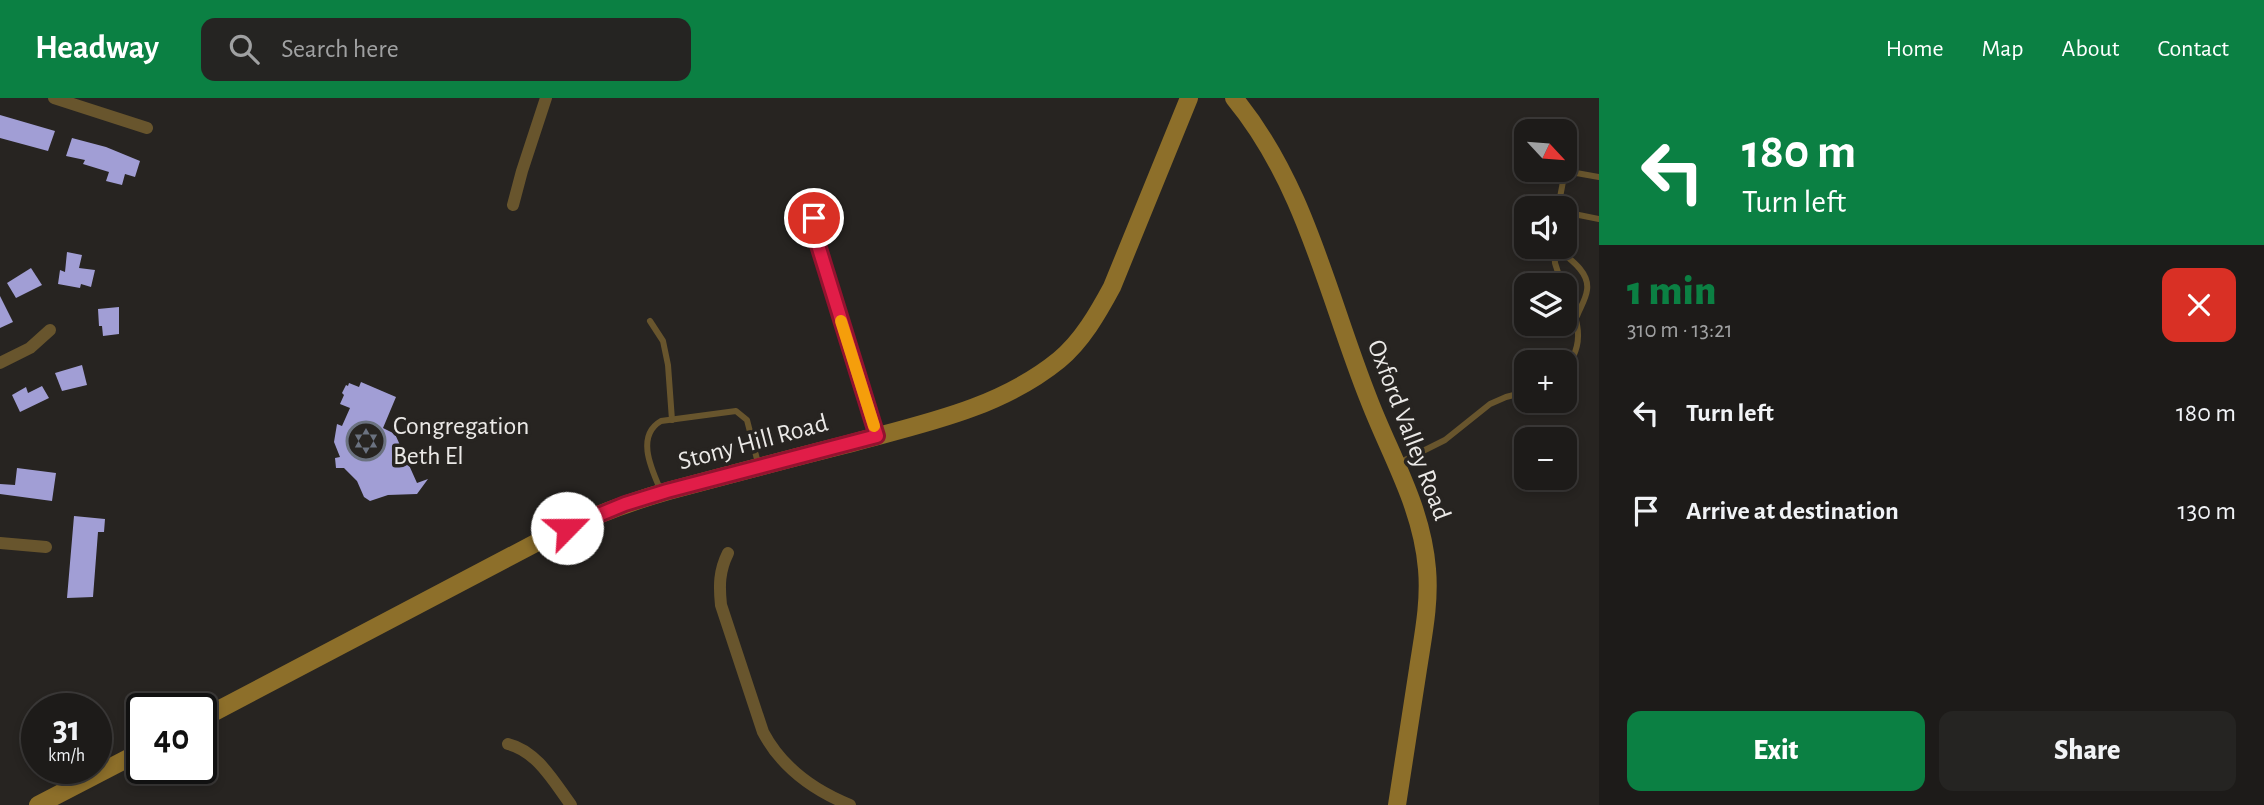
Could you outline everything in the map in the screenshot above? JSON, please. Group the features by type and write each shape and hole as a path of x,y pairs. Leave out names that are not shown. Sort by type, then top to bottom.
{"street":[{"path":"54,98 147,128"},
{"path":"513,205 546,98"},
{"name":"Stony Hill Road","path":"217,711 549,536 615,508 934,420 995,400 1038,376 1066,354 1086,330 1112,287 1189,98"},
{"name":"Oxford Valley Road","path":"1234,98 1266,142 1296,200 1369,402 1398,464 1420,525 1428,588 1397,805"},
{"path":"0,363 30,348 50,330"},
{"path":"0,543 46,547"},
{"path":"728,553 721,567 722,605 763,732 772,748 802,779 821,793 850,805"},
{"path":"508,744 517,746 541,765 571,805"},
{"path":"38,805 126,759"}],"lane":[{"path":"1560,196 1565,171 1599,177"},
{"path":"1577,215 1599,219"},
{"path":"814,218 818,245 877,436"},
{"path":"1568,259 1586,279 1587,290 1577,316 1579,339 1576,350"},
{"path":"650,321 663,341 668,365 672,420"},
{"path":"1398,464 1446,439 1490,404 1514,395"},
{"path":"662,493 651,467 646,440 653,426 661,421 730,411 743,415 747,420 759,467"}],"building":[{"path":"0,115 55,131 48,151 0,138"},
{"path":"72,138 106,147 140,161 135,177 125,174 122,185 106,181 109,172 83,164 85,160 66,156"},
{"path":"67,252 82,255 79,268 95,270 91,287 58,284 60,270 65,272"},
{"path":"31,268 42,285 16,298 7,283"},
{"path":"0,296 13,322 0,328"},
{"path":"119,307 119,334 103,336 102,326 99,326 98,309"},
{"path":"82,365 87,385 62,391 55,373"},
{"name":"Congregation Beth El","path":"361,382 396,397 383,428 395,434 417,483 428,479 417,494 388,495 370,501 364,497 357,481 344,468 336,468 335,458 340,457 334,442 337,424 342,426 350,408 340,404 344,395 342,393 349,383 359,387"},
{"path":"42,386 49,398 20,412 12,395 26,387 28,393"},
{"path":"17,468 56,473 52,501 0,494 0,484 15,485"},
{"path":"74,516 105,519 104,532 98,532 93,597 67,598"}],"slow traffic":[{"path":"841,321 874,426"}],"place":[{"name":"Congregation Beth El","path":"366,441"}],"route":[{"path":"567,528 625,504 667,491 877,436 818,245 814,218"}]}
